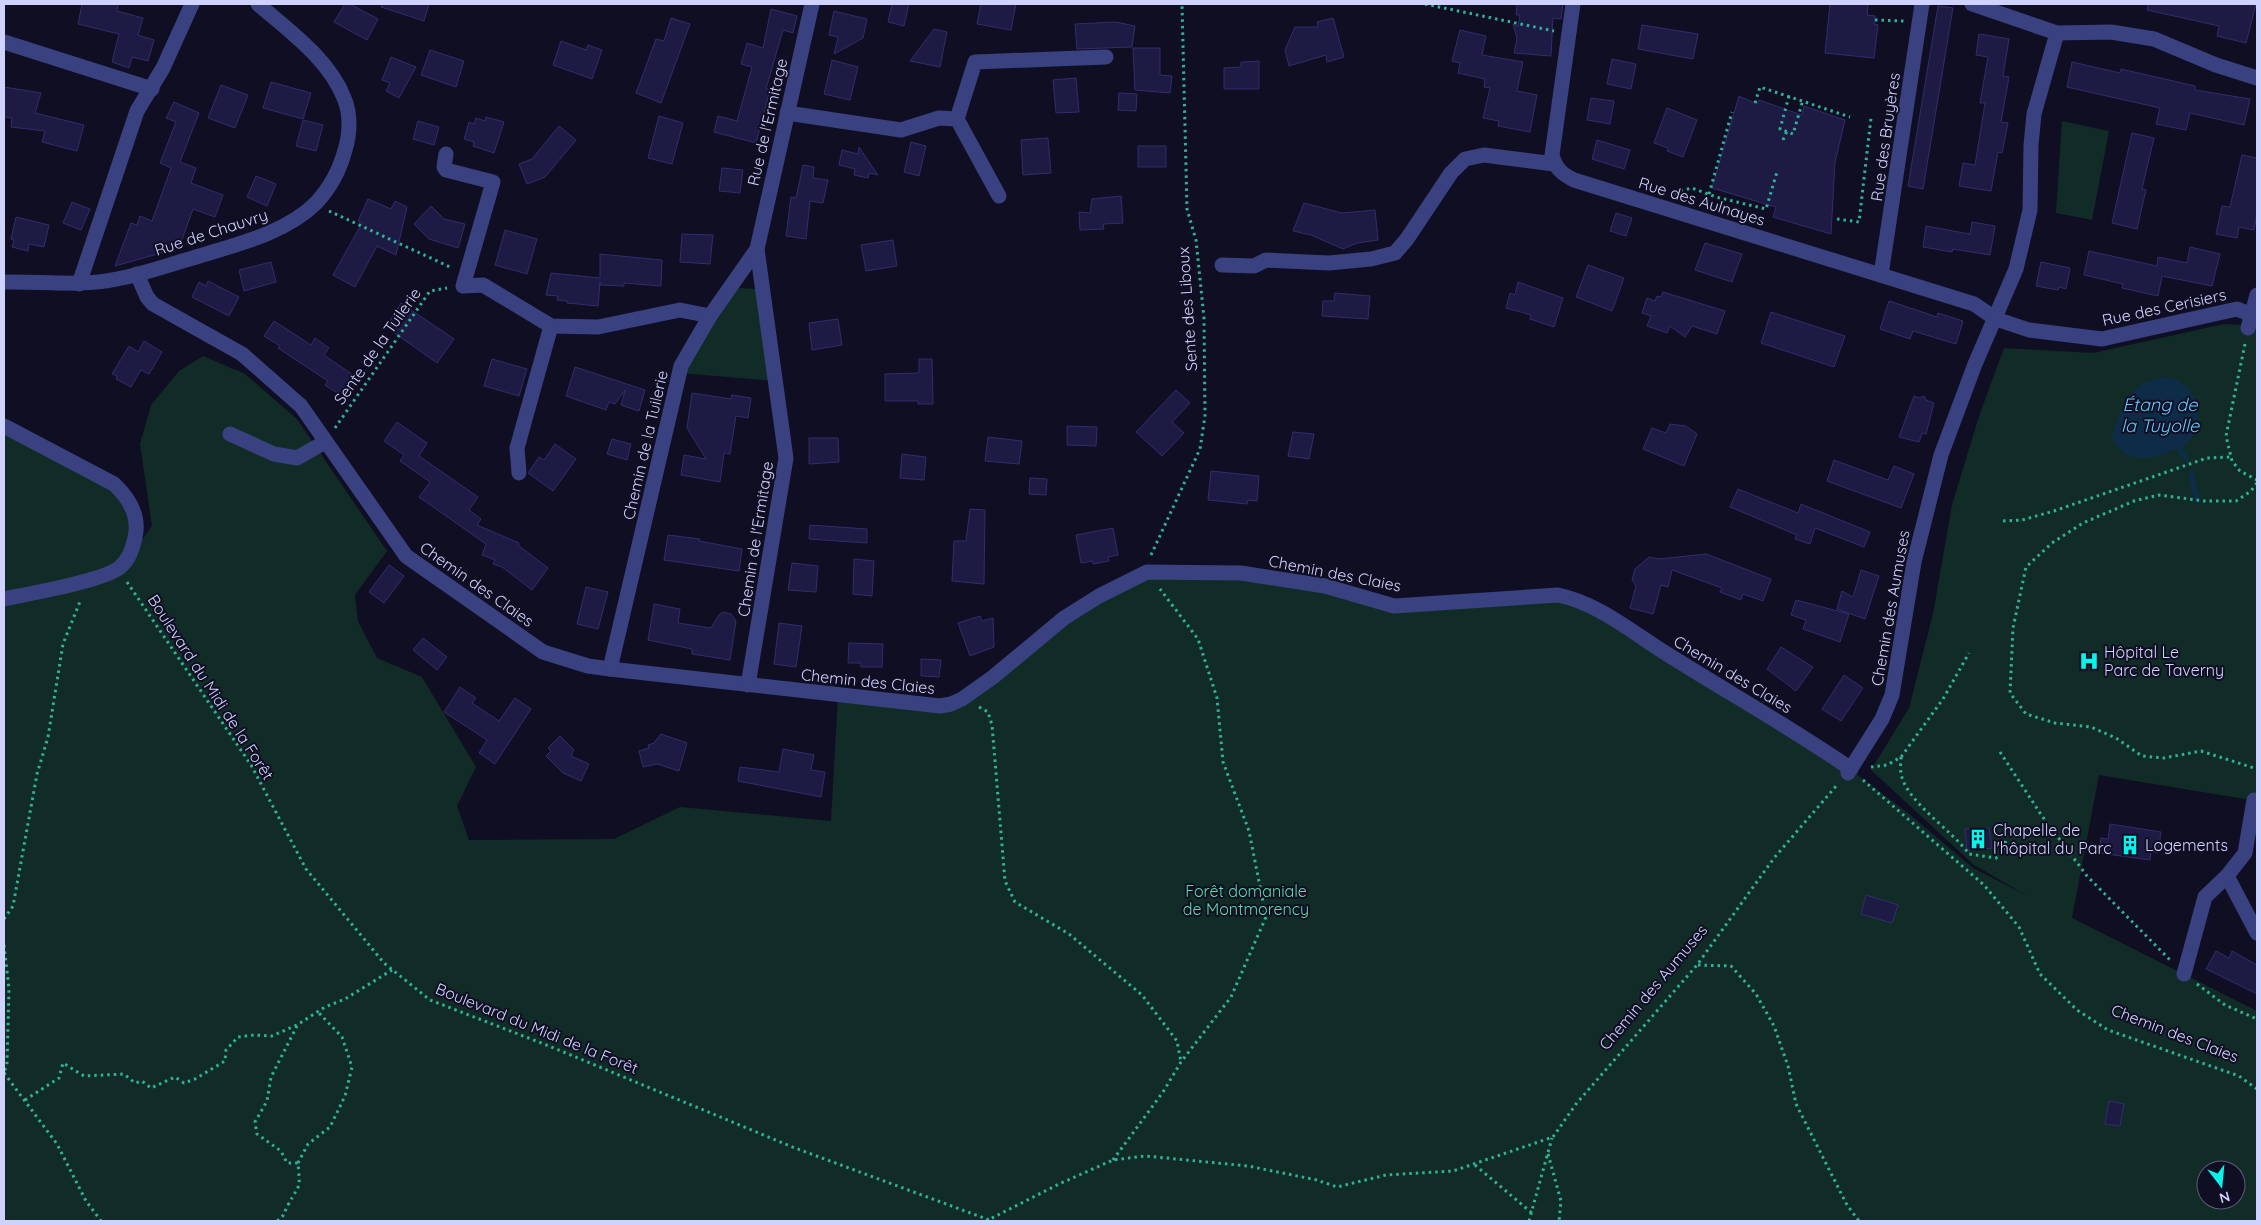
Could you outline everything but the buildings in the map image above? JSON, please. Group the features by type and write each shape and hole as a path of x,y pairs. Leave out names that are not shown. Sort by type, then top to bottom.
{"street":[{"path":"79,284 137,110 152,88 192,4"},
{"name":"Rue de Chauvry","path":"5,281 79,284 117,279 239,244 283,226 315,204 334,179 348,139 348,118 344,98 332,77 316,57 258,4"},
{"name":"Rue de l'Ermitage","path":"757,249 812,4"},
{"path":"1222,266 1254,266 1266,260 1329,263 1394,253 1407,239 1451,173 1465,159 1484,155 1554,164 1552,144 1573,4"},
{"name":"Rue des Bruyères","path":"1881,275 1922,4"},
{"path":"1972,4 2057,33 2112,32 2154,39 2216,65 2257,78"},
{"name":"Chemin des Aumuses","path":"1850,771 1882,718 1892,695 1914,562 1941,455 1975,364 2016,269 2030,210 2030,145 2034,114 2057,33"},
{"path":"4,42 152,88"},
{"path":"999,196 957,119 975,62 1106,57"},
{"path":"787,113 901,130 939,118 957,119"},
{"path":"446,154 444,167 446,170 493,182 463,286 483,285 551,326 598,327 680,310 710,316"},
{"name":"Rue des Aulnayes","path":"1554,164 1562,174 1574,180 1974,304 1996,319"},
{"name":"Chemin de la Tuilerie","path":"610,669 681,366 710,316 757,249"},
{"name":"Chemin de l'Ermitage","path":"748,685 786,458 757,249"},
{"name":"Chemin des Claies","path":"137,274 147,298 153,304 242,354 301,406 406,556 543,652 580,664 940,706 951,704 962,698 993,677 1064,618 1099,596 1147,572 1241,573 1325,586 1394,606 1542,595 1576,599 1774,718 1850,771"},
{"path":"735,280 762,284"},
{"path":"2252,320 2257,295"},
{"name":"Rue des Cerisiers","path":"1996,319 2029,330 2102,338 2237,309 2252,320"},
{"path":"519,473 517,448 551,326"},
{"path":"4,426 90,469 114,484 126,496 134,512 137,530 131,555 118,569 95,578 4,599"},
{"path":"230,434 274,454 297,458 325,442"},
{"path":"2184,974 2205,897 2227,876 2244,853 2254,800"},
{"path":"2227,876 2257,934"}],"path":[{"name":"Sente des Liboux","path":"1147,572 1148,560 1200,449 1205,416 1204,318 1196,240 1187,209 1182,4"},
{"path":"1425,4 1570,34"},
{"path":"1875,20 1919,22"},
{"path":"1755,103 1760,87 1804,100 1850,117"},
{"path":"1789,96 1780,128 1793,134 1804,100"},
{"path":"1709,194 1732,112"},
{"path":"1837,219 1859,222 1871,118"},
{"path":"1783,140 1786,131"},
{"path":"1670,209 1674,195 1679,191 1692,188 1766,209 1777,172"},
{"path":"315,204 449,265 463,286"},
{"name":"Sente de la Tuilerie","path":"325,442 430,291 463,286"},
{"path":"2252,320 2226,436 2231,457 2240,471 2257,481 2251,491 2236,501 2204,501 2159,495 2134,501 2083,523 2052,543 2026,567 2013,628 2010,693 2026,714 2056,723 2091,727 2116,738 2142,756 2164,758 2201,751 2257,769"},
{"path":"2003,521 2022,520 2054,511 2206,458 2231,457"},
{"name":"Boulevard du Midi de la Forêt","path":"118,569 251,765 306,869 348,922 384,963 430,1000 544,1044 795,1148 989,1221"},
{"path":"1113,1160 1163,1092 1181,1062 1231,997 1266,917 1249,830 1223,762 1217,698 1198,639 1147,572"},
{"path":"4,919 13,906 37,774 48,737 63,644 84,593"},
{"path":"1850,771 1887,765 1901,757 1942,699 1969,653"},
{"path":"962,698 988,712 992,726 1004,881 1015,902 1069,934 1142,995 1177,1041 1181,1062"},
{"path":"2000,752 2042,816 2087,876 2184,974 2225,1005 2257,1018"},
{"path":"1901,757 1901,774 1915,799 1932,818 1958,839 1969,854 1996,858 2004,852 2006,838 2005,819"},
{"name":"Chemin des Aumuses","path":"1529,1221 1553,1137 1576,1104 1697,965 1725,929 1774,858 1850,771"},
{"name":"Chemin des Claies","path":"1850,771 1984,885 2020,927 2040,974 2076,1010 2108,1030 2239,1076 2257,1089"},
{"path":"4,945 9,989 7,1063 4,1073 56,1144 86,1201 101,1221"},
{"path":"1697,965 1731,966 1756,994 1774,1026 1788,1066 1796,1104 1847,1205 1859,1221"},
{"path":"24,1100 59,1078 63,1063 84,1076 124,1074 135,1083 142,1081 151,1088 175,1077 184,1083 225,1061 226,1050 238,1037 254,1034 272,1036 345,999 392,970"},
{"path":"277,1221 284,1216 287,1206 298,1192 301,1181 298,1163 308,1144 330,1127 345,1096 352,1067 342,1037 318,1012"},
{"path":"297,1025 286,1051 271,1077 267,1101 255,1122 257,1134 281,1151 287,1163 298,1163"},
{"path":"989,1221 1059,1184 1113,1160 1145,1156 1248,1166 1317,1180 1337,1187 1386,1175 1453,1171 1553,1137"},
{"path":"1548,1153 1561,1201 1559,1221"},
{"path":"1474,1165 1532,1213"}],"green space":[{"path":"2062,121 2109,131 2092,220 2056,213"},
{"path":"740,288 757,289 776,381 679,373 726,292"},
{"name":"Forêt domaniale de Montmorency","path":"2224,324 2257,326 2257,801 2099,775 2072,918 2257,1011 2257,1221 4,1221 4,426 89,469 134,512 131,555 152,526 140,444 151,405 179,371 203,356 245,374 297,419 387,551 355,595 358,621 377,658 422,677 476,767 457,806 469,840 614,839 680,807 831,821 838,696 940,706 1147,572 1241,573 1386,604 1576,599 1835,758 1908,813 1973,868 2026,895 1974,865 1871,770 1909,708 1933,614 1952,505 1979,416 2004,348 2093,353"}],"water":[{"name":"Étang de la Tuyolle","path":"2164,377 2179,381 2191,392 2198,408 2197,426 2194,434 2186,444 2164,454 2146,458 2130,456 2123,452 2112,436 2120,414 2134,390 2152,380"}],"waterway":[{"path":"2179,447 2186,459"},
{"path":"2191,473 2197,500"}],"place":[{"name":"Hôpital Le Parc de Taverny","path":"2089,661"},
{"name":"Chapelle de l'hôpital du Parc","path":"1978,839"},
{"name":"Logements","path":"2130,845"}]}
